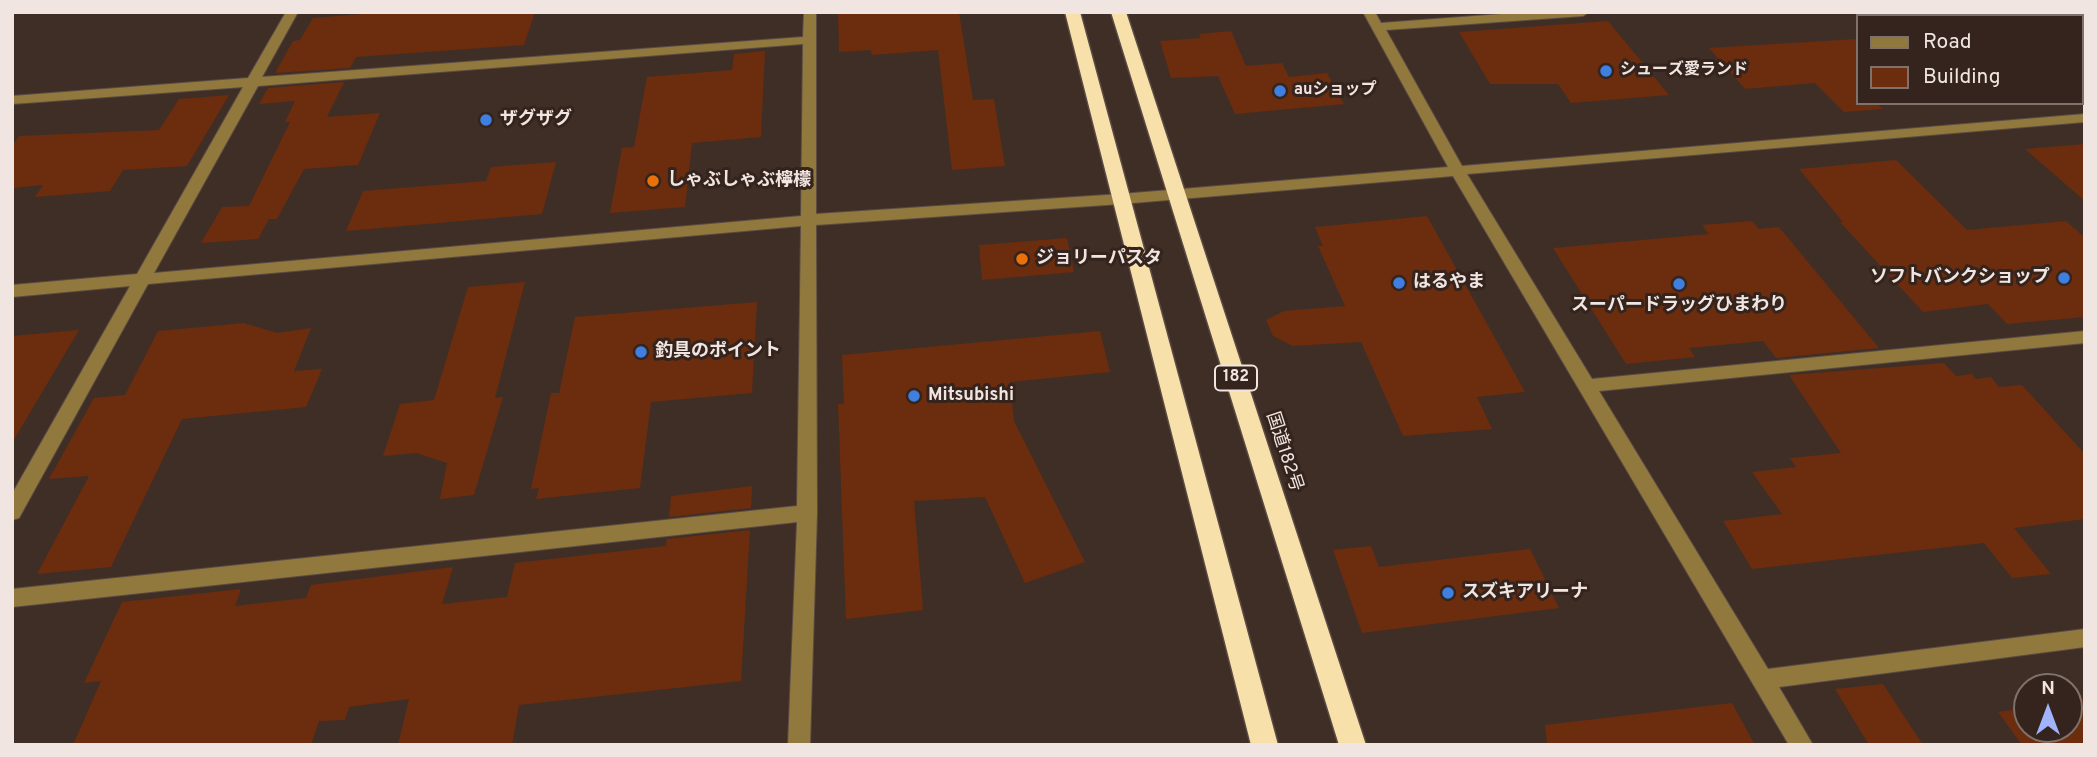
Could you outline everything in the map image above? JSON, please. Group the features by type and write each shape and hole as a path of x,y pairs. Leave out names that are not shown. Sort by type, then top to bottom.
{"highway":[{"path":"1072,12 1265,745"},
{"name":"国道182号","path":"1118,12 1353,745"}],"street":[{"path":"12,512 292,12"},
{"path":"799,745 807,513 810,12"},
{"path":"1583,12 1373,19 1458,171 1802,745"},
{"path":"12,100 810,40"},
{"path":"12,291 809,220 1177,195 2085,118"},
{"path":"1587,386 2085,337"},
{"path":"12,598 807,513"},
{"path":"1763,679 2085,638"}],"building":[{"path":"387,12 535,12 524,45 356,57 350,68 275,73 293,41 300,40 313,18"},
{"path":"838,12 959,12 973,100 994,99 1005,166 952,170 938,50 872,55 871,50 839,52"},
{"path":"1608,21 1669,95 1571,103 1558,84 1490,84 1459,32"},
{"path":"1231,31 1246,66 1282,63 1289,77 1327,73 1344,104 1235,114 1218,76 1171,78 1160,41 1201,38 1199,34"},
{"path":"1856,39 1856,105 1878,105 1883,109 1844,112 1815,83 1745,89 1709,48"},
{"path":"765,51 761,137 692,143 685,207 610,213 622,148 634,147 647,77 732,70 734,54"},
{"path":"344,82 327,117 380,113 358,165 304,169 277,219 269,219 258,239 201,243 222,207 249,206 290,122 285,122 295,101 259,104 268,88"},
{"path":"229,95 187,166 123,170 110,191 35,197 43,185 12,188 12,146 19,136 159,130 179,99"},
{"path":"2085,144 2085,201 2025,149"},
{"path":"1896,160 1967,230 2066,221 2085,238 2085,317 2007,324 1988,304 1923,312 1840,222 1843,222 1799,169"},
{"path":"556,162 542,214 346,231 363,191 486,181 491,167"},
{"path":"1427,216 1525,392 1477,397 1492,429 1403,436 1361,342 1293,346 1273,336 1266,320 1284,311 1345,306 1318,246 1323,246 1315,227"},
{"path":"1752,221 1759,229 1779,227 1879,348 1776,358 1763,341 1689,348 1695,357 1626,364 1553,248 1709,234 1702,225"},
{"path":"1067,238 1074,272 982,280 979,245"},
{"path":"525,282 495,398 503,397 474,495 440,499 447,463 416,453 383,456 400,404 434,400 468,287"},
{"path":"757,302 752,393 651,402 640,488 536,499 539,488 531,489 551,393 559,393 575,317"},
{"path":"244,323 277,333 311,328 294,371 322,369 306,407 182,419 111,567 37,574 89,476 49,479 94,398 125,395 158,331"},
{"path":"79,330 12,443 12,336"},
{"path":"1100,331 1110,372 1010,382 1014,421 1085,562 1025,583 985,497 914,501 923,610 846,619 838,404 844,404 842,355"},
{"path":"1944,363 1956,376 1972,374 1976,379 1991,377 1999,387 2022,385 2085,454 2085,519 2014,528 2051,574 2012,578 1984,543 1752,569 1723,521 1782,514 1752,472 1796,467 1790,458 1841,453 1789,375"},
{"path":"752,486 751,508 669,517 671,496"},
{"path":"750,530 741,681 519,705 512,745 398,745 409,699 349,707 345,720 319,721 311,745 73,745 101,681 84,683 122,602 241,589 235,606 306,598 311,585 453,567 442,604 507,597 515,563 666,546 667,539"},
{"path":"1371,546 1379,567 1530,549 1559,608 1362,633 1333,550"},
{"path":"1883,684 1923,745 1869,745 1835,689"},
{"path":"2083,699 2085,745 2021,743 2083,743"},
{"path":"1732,703 1755,745 1547,745 1545,725"},
{"path":"2013,710 2013,733 1998,712"}],"place":[{"name":"シューズ愛ランド","path":"1606,71"},
{"name":"auショップ","path":"1280,91"},
{"name":"ザグザグ","path":"486,120"},
{"name":"しゃぶしゃぶ檸檬","path":"653,181"},
{"name":"ジョリーパスタ","path":"1022,259"},
{"name":"ソフトバンクショップ","path":"2064,278"},
{"name":"はるやま","path":"1399,283"},
{"name":"スーパードラッグひまわり","path":"1679,284"},
{"name":"釣具のポイント","path":"641,352"},
{"name":"Mitsubishi","path":"914,396"},
{"name":"スズキアリーナ","path":"1448,593"}]}
